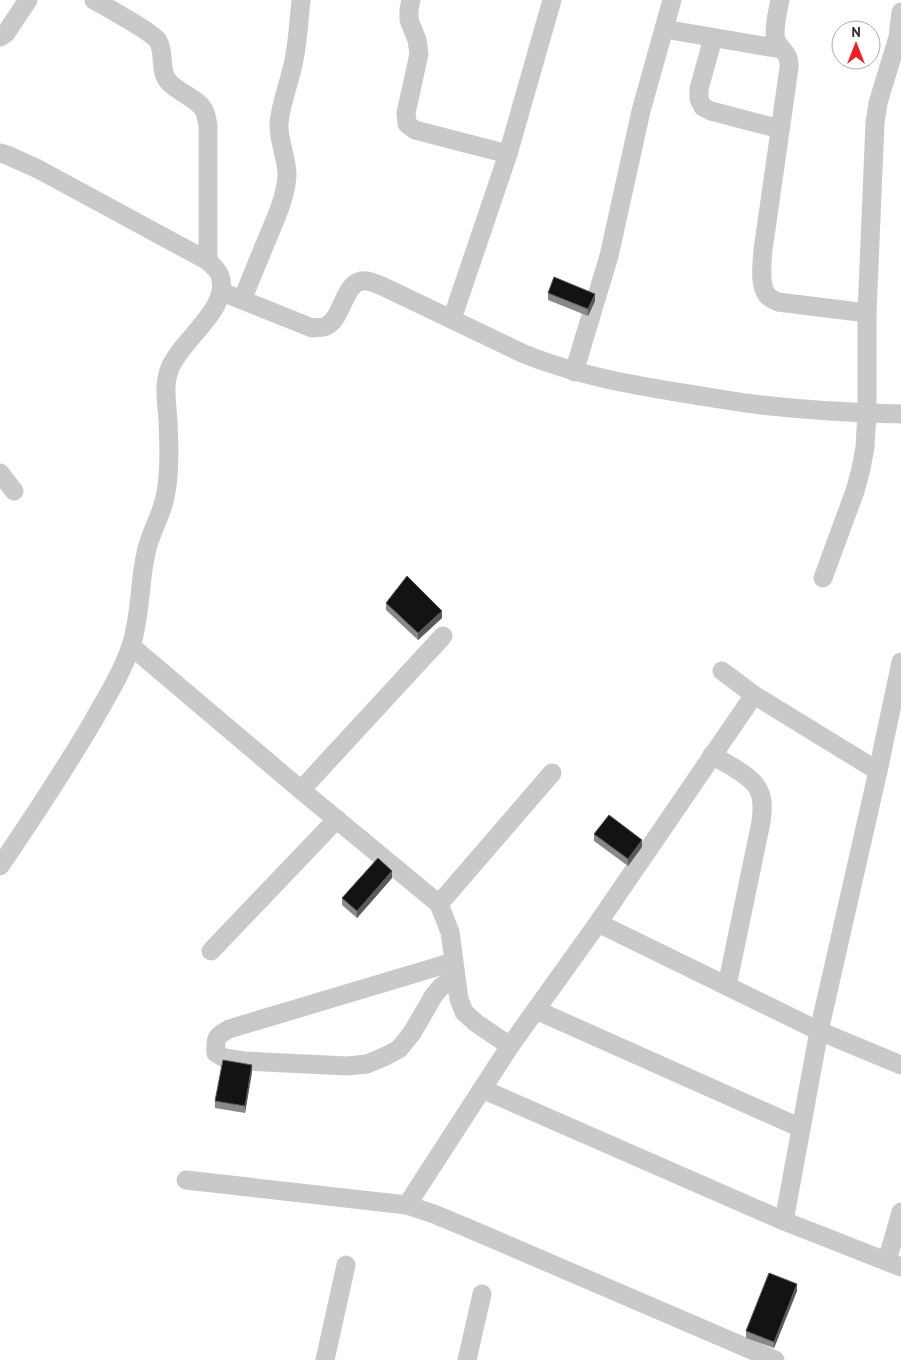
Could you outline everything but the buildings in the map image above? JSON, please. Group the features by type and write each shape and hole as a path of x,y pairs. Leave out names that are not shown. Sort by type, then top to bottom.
{"street":[{"path":"0,37 6,33 28,0"},
{"path":"94,0 158,41 163,70 167,80 196,101 204,111 208,125 208,261"},
{"path":"242,300 279,211 284,194 287,176 286,161 279,136 279,123 286,86 294,62 301,0"},
{"path":"411,0 409,20 417,40 419,54 406,113 407,124 415,130 508,154"},
{"path":"452,319 508,154 552,0"},
{"path":"574,372 610,256 641,111 672,0"},
{"path":"780,0 775,38 790,60 763,250 763,287 768,296 778,302 867,313"},
{"path":"823,578 855,491 865,447 867,313 875,123 878,103 898,37 901,12"},
{"path":"664,29 781,49"},
{"path":"713,38 699,89 699,99 703,107 710,111 780,129"},
{"path":"0,154 7,155 38,169 208,261 220,275 222,292 215,308 170,368 166,391 169,468 166,494 160,516 146,551 131,646 114,686 74,752 0,866"},
{"path":"222,292 312,328 324,327 334,320 350,288 357,282 367,281 382,286 524,354 574,372 621,383 759,405 901,414"},
{"path":"0,472 14,491"},
{"path":"301,790 443,636"},
{"path":"131,646 438,904 450,932 459,999 464,1012 476,1023 510,1046"},
{"path":"784,1220 818,1031 901,662"},
{"path":"722,672 754,695 878,771"},
{"path":"406,1205 510,1046 754,695"},
{"path":"712,755 751,780 759,790 763,805 727,986"},
{"path":"438,904 552,773"},
{"path":"211,951 337,819"},
{"path":"598,922 818,1031 901,1065"},
{"path":"453,962 229,1029 218,1035 215,1042 216,1053 224,1058 244,1062 347,1066 367,1064 399,1049 412,1034 438,991 448,983 456,981"},
{"path":"536,1010 801,1128"},
{"path":"482,1090 784,1220 894,1264 901,1212"},
{"path":"186,1180 406,1205 461,1225 775,1360"},
{"path":"325,1360 346,1265"},
{"path":"467,1360 482,1294"}]}
